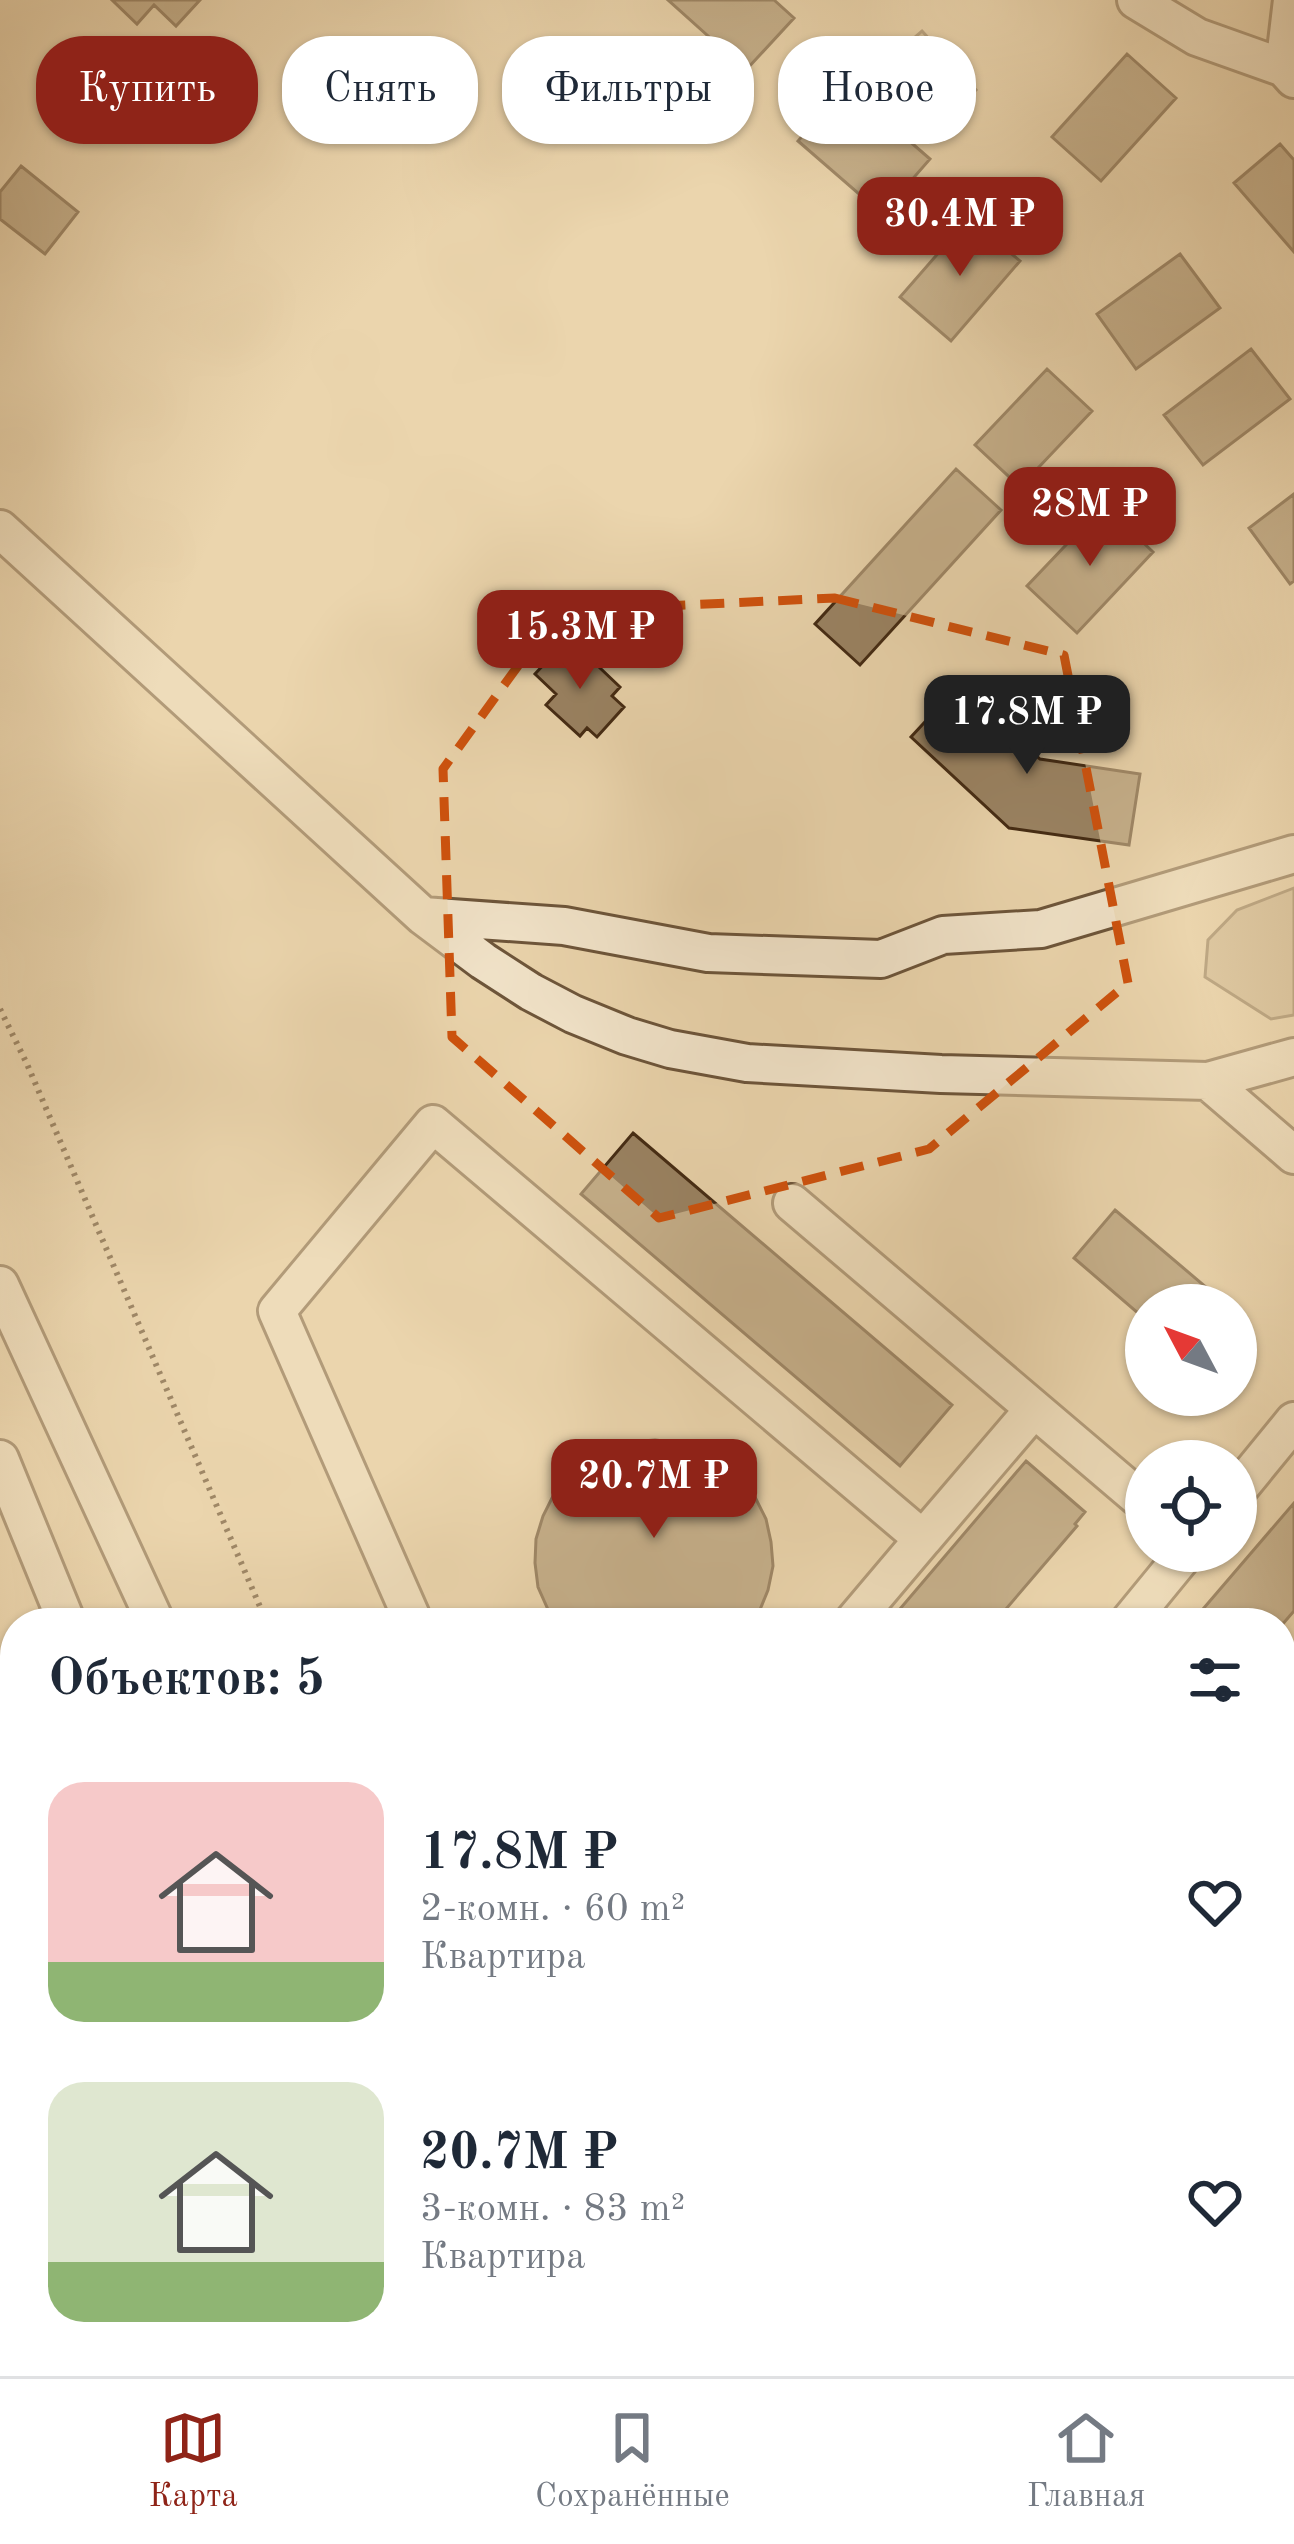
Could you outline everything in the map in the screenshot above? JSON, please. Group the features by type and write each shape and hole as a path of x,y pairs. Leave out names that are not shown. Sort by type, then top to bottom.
{"street":[{"path":"1136,0 1197,38 1289,74 1292,0"},
{"path":"0,529 423,916 531,992 588,1021 670,1049 747,1063 941,1074 1208,1081 1294,1057"},
{"path":"423,916 564,926 708,953 881,959 944,935 1041,929 1294,854"},
{"path":"1208,1081 1294,1155"},
{"path":"407,1608 277,1311 433,1124 923,1540"},
{"path":"792,1203 1125,1486"},
{"path":"0,1285 149,1608"},
{"path":"865,1608 1034,1408"},
{"path":"1257,1466 1294,1421"},
{"path":"0,1460 61,1608"},
{"path":"1140,1608 1170,1572"}],"path":[{"path":"0,1009 261,1608"}],"highlighted area":[{"path":"835,598 1064,655 1128,983 929,1149 659,1218 452,1037 443,769 558,611"}],"shaded area":[{"path":"1294,888 1294,1015 1271,1019 1205,977 1208,940 1237,910"}],"building":[{"path":"112,0 200,0 176,26 154,5 137,24"},
{"path":"668,0 774,0 794,18 754,61 754,36 708,36"},
{"path":"1127,54 1176,98 1101,181 1052,137"},
{"path":"801,144 913,144 930,159 882,214"},
{"path":"1280,144 1294,160 1294,252 1234,183"},
{"path":"21,166 78,212 45,254 0,219 0,192"},
{"path":"969,218 1020,261 951,341 900,297"},
{"path":"1180,254 1220,308 1136,369 1097,314"},
{"path":"1251,349 1290,399 1203,465 1164,415"},
{"path":"1047,369 1092,411 1020,487 975,445"},
{"path":"956,469 1001,510 860,665 815,624"},
{"path":"1294,494 1294,581 1290,584 1249,528"},
{"path":"1104,505 1153,552 1077,633 1027,586"},
{"path":"559,648 572,660 581,650 620,687 612,696 624,707 597,737 587,728 580,736 546,705 556,694 535,674"},
{"path":"959,685 1040,759 1140,774 1129,845 1009,828 911,737"},
{"path":"633,1133 952,1405 900,1466 581,1194"},
{"path":"1115,1210 1202,1284 1125,1284 1125,1302 1074,1258"},
{"path":"655,1440 703,1450 741,1478 766,1519 771,1542 773,1566 761,1608 547,1608 538,1587 536,1539 554,1494 587,1460 631,1442"},
{"path":"1026,1461 1085,1512 1007,1608 901,1608"},
{"path":"1294,1503 1294,1608 1204,1608 1235,1572 1257,1572 1257,1546"}]}
